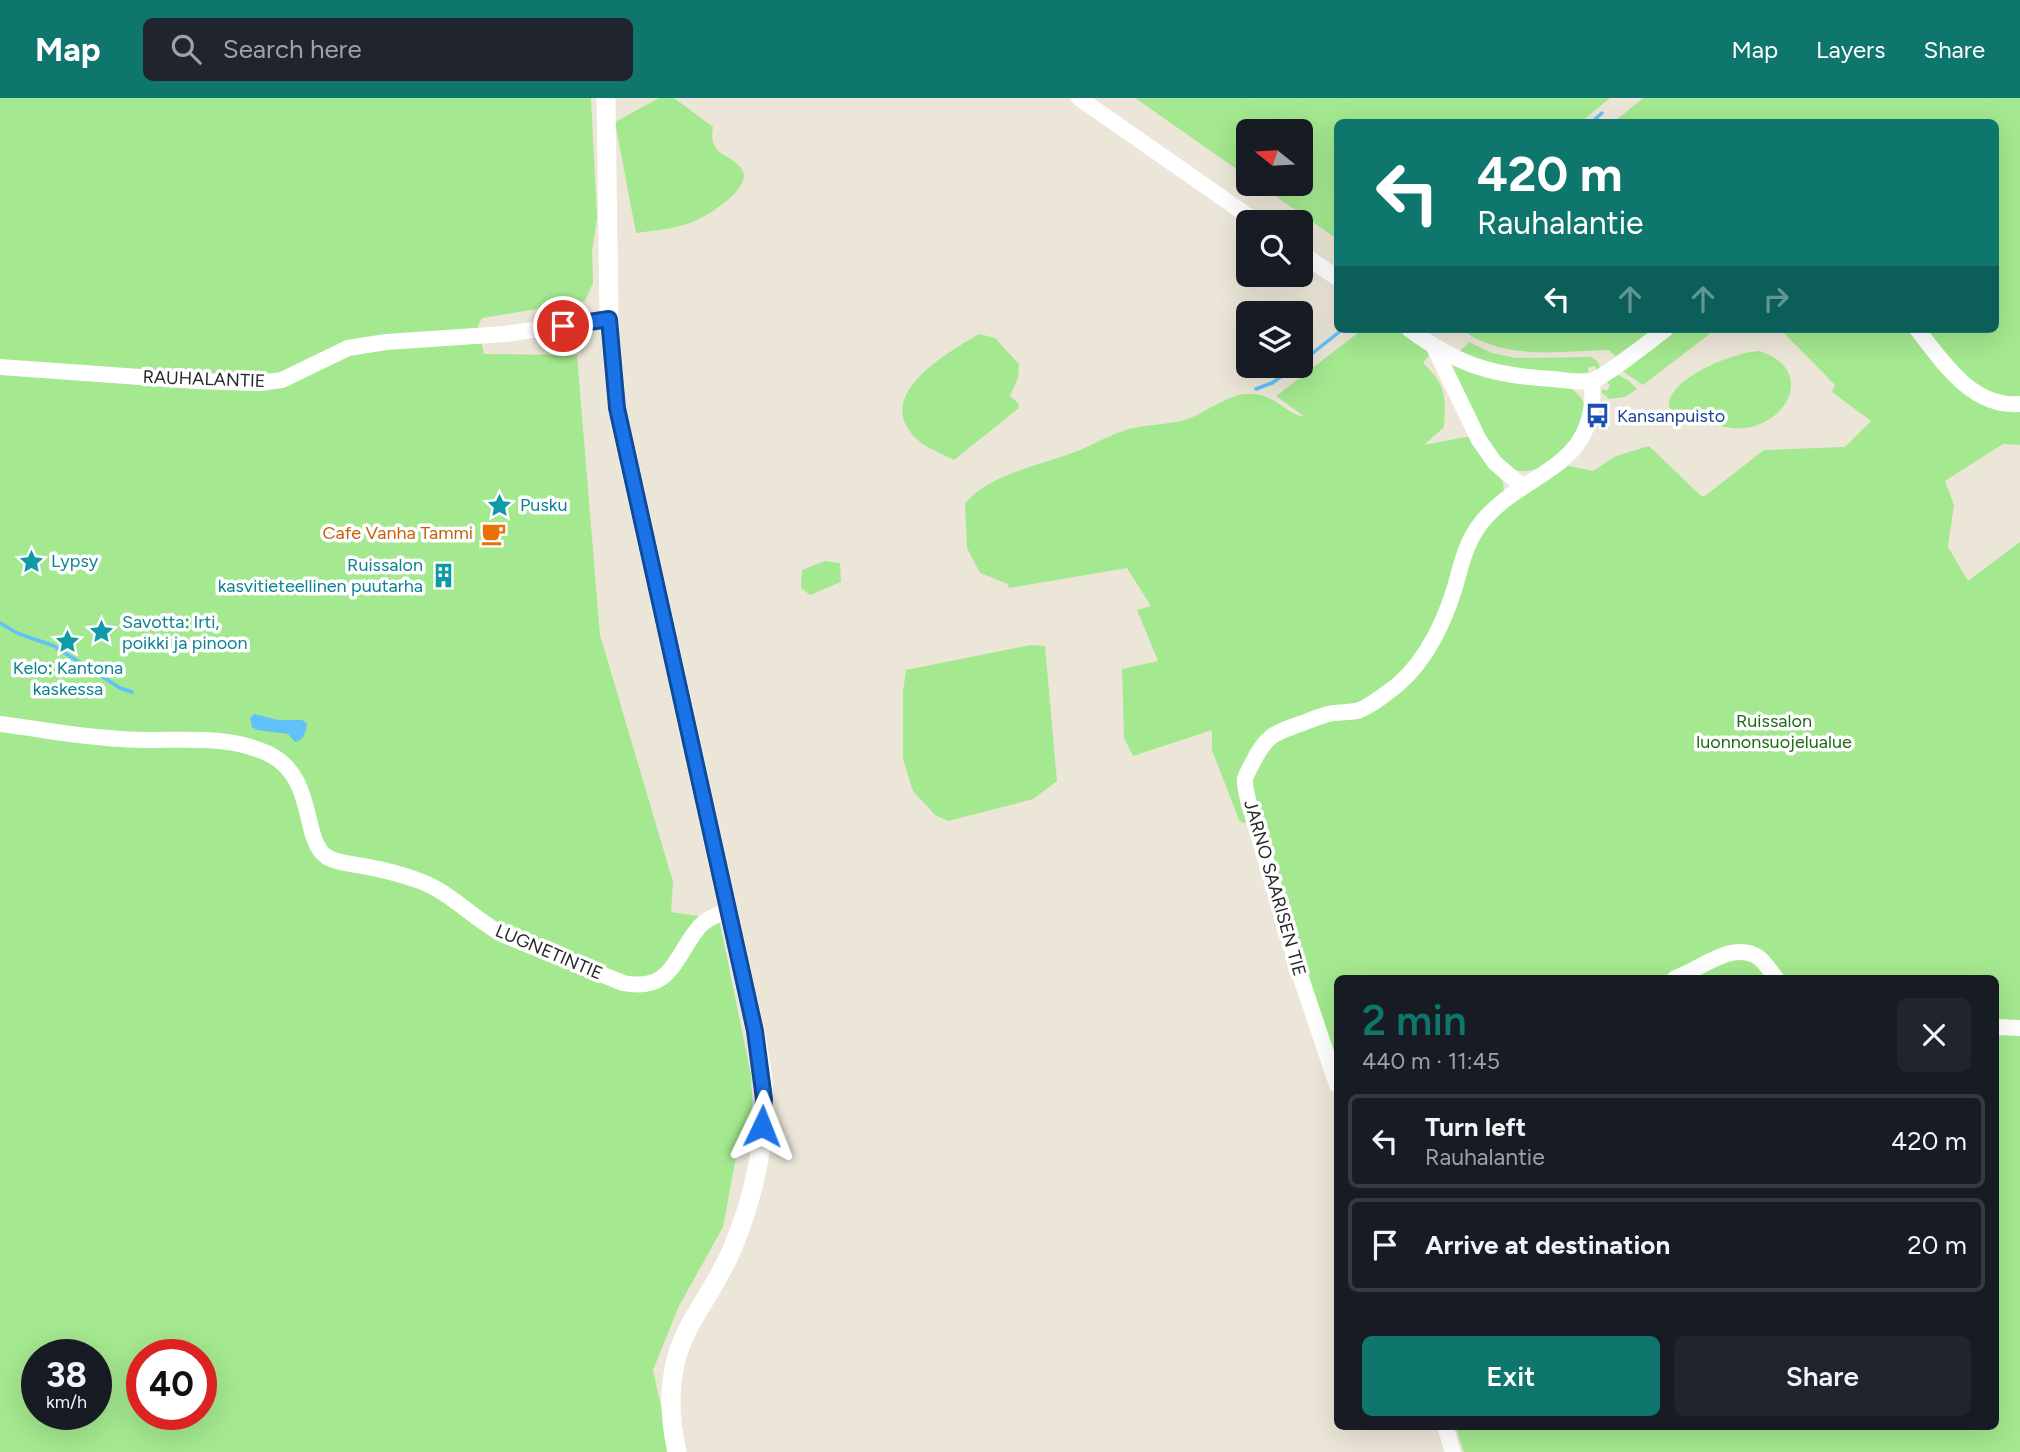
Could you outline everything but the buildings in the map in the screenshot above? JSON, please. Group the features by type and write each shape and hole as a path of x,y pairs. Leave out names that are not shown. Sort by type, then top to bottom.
{"street":[{"path":"606,98 609,319 617,408 755,1031 764,1099 759,1160 734,1245 720,1276 685,1334 674,1371 671,1409 677,1452"},
{"path":"1079,98 1240,210"},
{"path":"1313,261 1334,276"},
{"name":"RAUHALANTIE","path":"0,367 259,383 282,380 348,348 386,342 505,334 609,319"},
{"path":"1415,333 1459,361 1496,372 1522,377 1592,381 1660,333"},
{"path":"1921,333 1975,394 1995,402 2020,404"},
{"path":"1434,347 1479,440 1495,463 1522,486"},
{"name":"JARNO SAARISEN TIE","path":"1334,1071 1298,971 1248,800 1245,779 1259,749 1276,732 1326,715 1359,710 1388,692 1410,672 1430,644 1446,614 1471,538 1482,522 1522,486 1544,476 1560,464 1581,438 1591,406 1592,381"},
{"name":"LUGNETINTIE","path":"0,724 122,740 210,739 265,753 279,760 300,788 315,840 319,850 326,856 339,862 420,881 444,892 489,927 504,935 623,983 649,984 664,977 676,965 699,927 716,915 728,911"},
{"path":"1683,975 1722,954 1736,952 1758,957 1773,975"},
{"path":"1999,1027 2020,1028"},
{"path":"1447,1430 1452,1452"}],"green space":[{"path":"0,98 591,98 597,218 592,251 593,283 585,301 482,318 478,326 484,354 577,355 600,635 673,882 671,912 719,919 751,1075 753,1112 736,1157 723,1227 679,1306 653,1370 671,1452 0,1452"},
{"path":"659,98 674,98 713,127 713,143 716,148 736,163 744,175 737,191 702,218 681,226 636,233 615,122"},
{"path":"1135,98 1610,98 1585,119 1334,119 1334,237 1313,222 1313,210 1295,210 1275,196 1313,196 1313,119 1236,119 1236,169"},
{"name":"Ruissalon luonnonsuojelualue","path":"1643,98 2020,98 2020,445 2003,444 1945,481 1954,505 1948,547 1968,581 2020,542 2020,1452 1464,1452 1456,1430 1999,1430 1999,975 1334,975 1334,1068 1254,821 1243,823 1239,820 1212,750 1212,730 1133,756 1124,738 1122,669 1158,661 1137,610 1151,606 1127,568 1009,588 1008,584 980,573 967,548 965,504 974,494 1000,478 1075,452 1129,429 1188,419 1240,395 1266,397 1305,417 1276,396 1299,378 1313,378 1313,368 1358,333 1406,333 1420,343 1430,354 1423,363 1440,384 1445,407 1444,427 1424,445 1471,436 1503,482 1504,491 1564,465 1593,471 1616,456 1649,446 1701,496 1705,496 1764,450 1845,447 1871,421 1832,392 1835,385 1784,333 1999,333 1999,119 1618,119"},
{"path":"1467,333 1654,333 1617,358 1609,350 1529,352 1481,341"},
{"path":"1669,333 1711,333 1643,385 1622,371 1622,367"},
{"path":"979,334 995,338 1019,364 1018,378 1010,396 1018,403 1019,408 954,460 926,446 912,434 903,418 903,403 910,388 936,362"},
{"path":"1469,342 1492,353 1516,358 1591,357 1601,368 1596,370 1595,366 1588,368 1589,372 1572,375 1523,371 1458,353"},
{"path":"1759,351 1775,358 1790,378 1791,390 1786,402 1766,421 1745,428 1727,427 1676,413 1669,407 1671,396 1679,386 1704,368 1735,356"},
{"path":"1451,365 1572,389 1583,401 1581,426 1573,440 1549,463 1522,471 1510,467 1483,434"},
{"path":"1614,373 1628,380 1637,389 1625,397 1609,399 1601,392 1603,389 1607,391 1610,385 1606,382"},
{"path":"825,561 840,563 841,582 810,595 801,588 802,570"},
{"path":"1031,645 1045,646 1057,781 1033,799 948,821 935,815 913,791 903,759 903,692 906,670"}],"water":[{"path":"254,714 278,720 302,720 307,723 305,732 301,740 295,742 288,734 257,730 252,727 250,718"}],"waterway":[{"path":"1595,119 1602,113"},
{"path":"1313,353 1338,333"},
{"path":"1256,389 1279,378"},
{"path":"0,623 17,633 54,646 120,688 132,692"}],"place":[{"name":"Kansanpuisto","path":"1597,416"},
{"name":"Pusku","path":"500,505"},
{"name":"Cafe Vanha Tammi","path":"493,533"},
{"name":"Lypsy","path":"31,561"},
{"name":"Ruissalon kasvitieteellinen puutarha","path":"443,575"},
{"name":"Savotta: Irti, poikki ja pinoon","path":"102,632"},
{"name":"Kelo: Kantona kaskessa","path":"68,641"}],"route":[{"path":"563,326 609,319 617,408 755,1031 764,1099 762,1126"}]}
